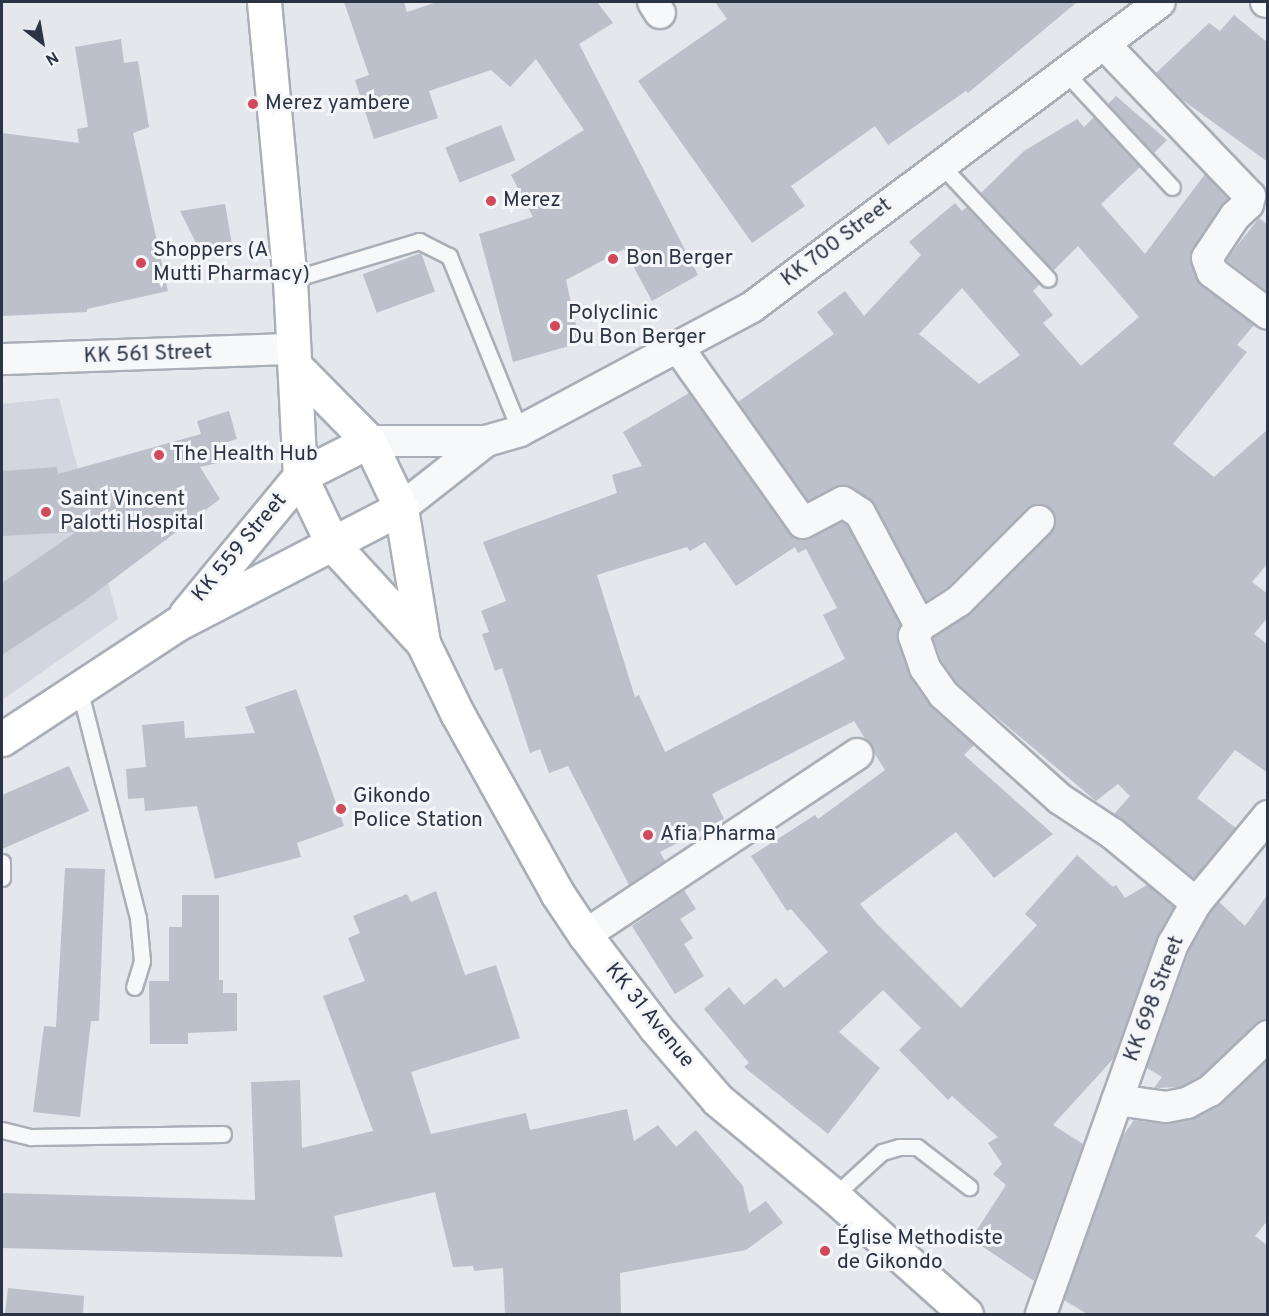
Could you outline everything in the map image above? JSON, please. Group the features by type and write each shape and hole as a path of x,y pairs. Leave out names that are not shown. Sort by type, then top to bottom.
{"main road":[{"name":"KK 31 Avenue","path":"264,2 290,280 296,359 300,476 333,545 423,643"},
{"name":"KK 31 Avenue","path":"296,359 369,441 401,508 423,643 457,713 546,873 585,935 655,1027 718,1100 834,1196 966,1314"},
{"name":"KK 559 Street","path":"177,624 300,476 369,441"},
{"name":"KK 559 Street","path":"2,739 177,624 401,508"}],"street":[{"name":"KK 700 Street","path":"369,441 486,441 520,431 752,307 1160,2"},
{"path":"1104,44 1250,196 1207,258 1212,272 1268,314"},
{"path":"677,346 803,523 843,502 860,513 921,626"},
{"name":"KK 561 Street","path":"2,359 296,359"},
{"name":"KK 700 Street","path":"401,508 486,441"},
{"path":"1039,521 959,601 921,626 914,636 925,668 964,716 1060,798 1113,834 1196,903"},
{"path":"585,935 857,754"},
{"name":"KK 698 Street","path":"1041,1314 1173,944 1196,903 1268,816"},
{"path":"1117,1100 1166,1107 1187,1102 1210,1091 1268,1036"}],"lane":[{"path":"1065,72 1172,187"},
{"path":"941,165 1048,279"},
{"path":"290,280 418,241 449,256 520,431"},
{"path":"79,688 138,918 142,960 134,987"},
{"path":"2,862 2,878"},
{"path":"2,1130 31,1137 224,1134"},
{"path":"834,1196 882,1152 899,1147 917,1148 969,1186"}],"shaded area":[{"name":"Saint Vincent Palotti Hospital","path":"59,398 118,619 2,700 2,404"}],"building":[{"path":"344,2 404,2 407,12 437,2 597,2 613,23 579,44 698,275 652,301 624,249 566,280 580,343 513,362 479,234 533,217 511,175 584,130 536,59 510,87 491,70 429,91 438,118 374,139 355,80 369,75"},
{"path":"715,2 1077,2 968,93 966,91 888,145 875,126 791,186 805,206 752,243 638,81 727,19"},
{"path":"1234,15 1268,43 1268,162 1181,99 1156,73 1209,23 1220,31"},
{"path":"121,39 124,63 138,61 149,127 133,133 168,291 87,309 87,312 2,316 2,133 79,143 77,129 88,127 75,47"},
{"path":"1116,96 1167,140 1154,153 1108,104"},
{"path":"1094,117 1140,167 1101,204 1145,254 1205,174 1228,199 1193,248 1191,263 1202,286 1254,325 1237,345 1247,352 1173,444 1214,477 1268,429 1268,563 1252,582 1268,594 1268,617 1254,634 1268,645 1268,773 1235,750 1197,798 1236,828 1194,879 1114,814 1130,796 1118,784 1096,801 956,683 941,660 933,638 971,613 1051,533 1056,525 1052,509 1043,504 1027,508 948,587 926,601 870,499 843,485 808,501 738,402 834,334 817,312 845,291 864,316 921,255 909,242 955,203 962,211 967,207 1040,284 1033,291 1053,315 1043,323 1081,366 1139,317 1078,246 1053,271 981,193 1024,151 1077,119 1084,127","holes":["962,288 1020,355 979,384 919,334"]},
{"path":"501,125 515,160 460,183 445,147"},
{"path":"225,204 233,250 204,259 180,211"},
{"path":"1259,218 1268,225 1268,292 1226,260"},
{"path":"421,253 435,292 377,313 363,274"},
{"path":"689,393 795,538 811,538 842,522 847,525 900,625 898,641 911,678 931,707 974,745 964,755 1053,834 994,878 956,832 860,904 961,1008 1037,925 1025,914 1077,855 1113,887 1116,885 1125,898 1147,885 1174,907 1157,938 1114,1058 1053,1125 1083,1144 1034,1281 971,1239 1006,1185 993,1174 1002,1164 988,1143 998,1137 952,1096 948,1100 899,1050 921,1028 883,990 839,1032 880,1068 828,1134 744,1067 749,1063 704,1009 729,987 744,1005 776,978 784,988 828,952 791,909 787,911 751,856 815,815 818,819 885,770 854,721 712,794 724,819 660,852 665,861 629,885 568,766 549,773 540,749 530,753 502,668 495,671 482,634 489,632 481,611 506,601 483,542 617,493 612,475 642,466 623,432","holes":["705,542 736,586 795,547 798,553 806,549 837,608 823,615 845,659 665,752 639,695 635,697 597,575 687,547 690,551"]},
{"path":"229,411 237,439 217,445 222,462 200,467 220,499 86,600 2,655 2,583 76,532 2,536 2,471 57,467 58,474 201,434 197,421"},
{"path":"296,689 344,826 297,843 301,857 215,879 197,806 145,811 144,798 128,799 126,769 146,767 142,725 184,721 185,738 255,733 245,707"},
{"path":"69,766 89,811 2,849 2,795"},
{"path":"65,868 105,869 99,1021 91,1021 80,1117 33,1112 44,1026 56,1027"},
{"path":"684,890 696,909 680,919 693,938 684,944 704,976 675,994 632,926"},
{"path":"436,891 465,975 496,965 520,1038 411,1072 431,1134 526,1113 530,1130 627,1109 634,1141 658,1125 676,1147 696,1130 743,1186 749,1213 766,1201 783,1223 746,1250 620,1273 621,1314 505,1314 503,1268 474,1271 473,1266 453,1267 435,1192 334,1216 343,1257 2,1248 2,1193 255,1200 251,1082 300,1080 302,1148 373,1131 323,996 365,981 348,938 360,933 353,916 407,894 411,902"},
{"path":"1268,894 1268,1019 1256,1023 1200,1077 1181,1087 1154,1088 1162,1077 1147,1068 1189,951 1210,913 1219,902 1245,926"},
{"path":"182,895 219,895 219,980 223,980 223,993 237,993 237,1031 188,1033 188,1044 150,1044 149,981 169,981 169,927 182,927"},
{"path":"1268,1060 1268,1220 1255,1236 1268,1246 1268,1314 1087,1314 1064,1300 1122,1137 1134,1120 1164,1124 1195,1118 1222,1104"},
{"path":"8,1288 84,1296 83,1314 5,1314"}],"place":[{"name":"Merez yambere","path":"253,104"},
{"name":"Merez","path":"491,201"},
{"name":"Bon Berger","path":"613,259"},
{"name":"Shoppers (A Mutti Pharmacy)","path":"141,263"},
{"name":"Polyclinic Du Bon Berger","path":"555,326"},
{"name":"The Health Hub","path":"159,455"},
{"name":"Saint Vincent Palotti Hospital","path":"46,512"},
{"name":"Gikondo Police Station","path":"341,809"},
{"name":"Afia Pharma","path":"648,835"},
{"name":"Église Methodiste de Gikondo","path":"825,1251"}]}
